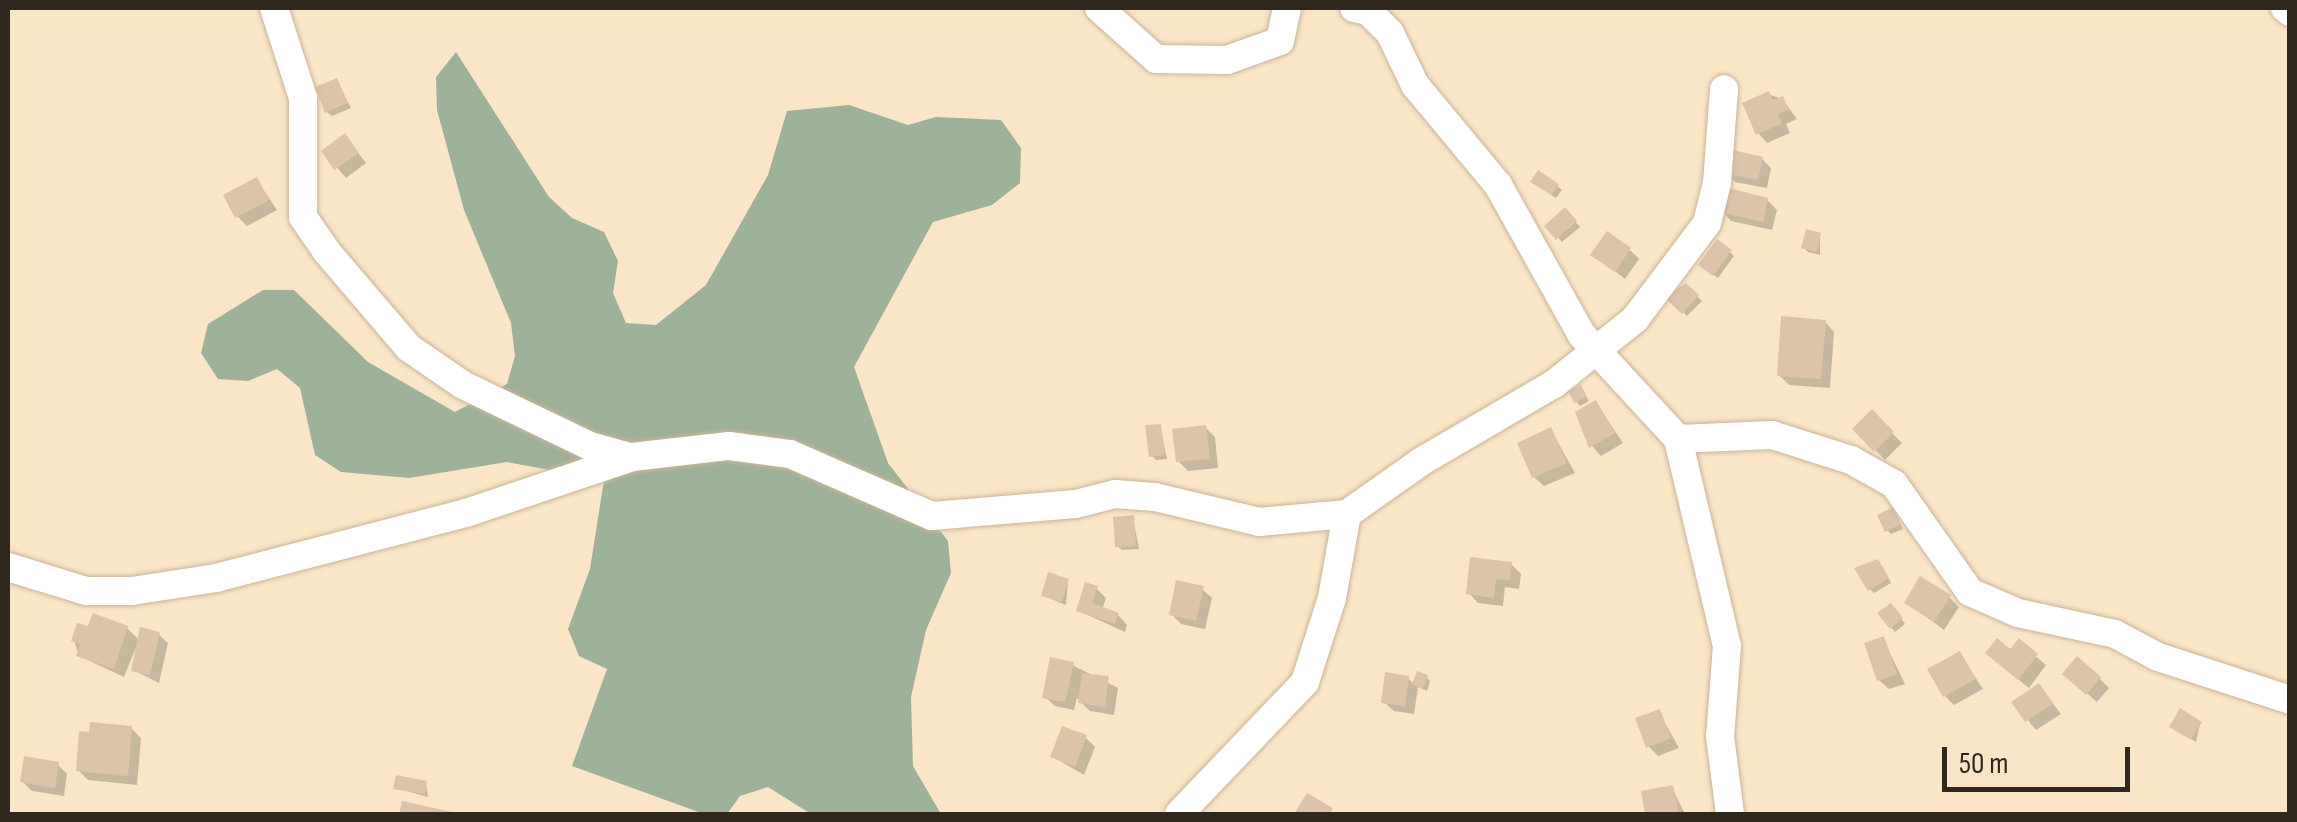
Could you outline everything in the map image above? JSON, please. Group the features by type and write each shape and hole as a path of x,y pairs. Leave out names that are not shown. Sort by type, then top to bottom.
{"street":[{"path":"274,8 303,98 303,217 326,252 409,348 464,385 590,446 632,457"},
{"path":"1099,8 1156,59 1227,60 1280,40 1288,8"},
{"path":"1354,8 1368,11 1390,32 1415,85 1498,185 1596,352 1678,439 1727,646 1720,736 1730,814"},
{"path":"8,567 86,590 132,591 216,578 466,513 632,457 766,446 932,516 1076,504 1115,494 1155,497 1259,522 1347,514 1596,352 1659,292 1706,223 1717,183 1724,90"},
{"path":"1678,439 1772,435 1851,460 1894,484 1970,592 2018,613 2116,634 2158,657 2290,700"},
{"path":"1179,814 1305,682 1332,598 1347,514"}],"green space":[{"path":"456,52 549,197 572,218 604,232 618,261 613,293 626,323 656,325 706,285 768,175 787,111 849,105 908,125 936,117 1001,120 1021,148 1020,183 992,205 933,222 854,367 888,463 948,541 951,573 926,630 911,697 913,766 941,814 811,814 768,787 740,796 727,814 704,814 572,766 607,669 579,656 568,629 590,569 604,480 507,462 409,478 341,472 315,455 300,388 277,369 248,381 218,379 201,353 208,324 263,290 294,290 368,362 455,412 507,384 515,356 511,323 464,210 437,110 436,77"}],"building":[{"path":"337,78 348,103 325,113 315,87"},
{"path":"1769,91 1773,100 1783,96 1789,110 1778,114 1782,123 1756,135 1742,103"},
{"path":"345,133 359,153 334,170 321,151"},
{"path":"1728,149 1763,157 1758,180 1723,173"},
{"path":"1538,170 1559,184 1552,195 1530,182"},
{"path":"257,177 269,200 235,218 223,195"},
{"path":"1725,187 1768,198 1763,222 1719,212"},
{"path":"1565,207 1577,221 1556,240 1544,226"},
{"path":"1806,229 1821,233 1817,252 1801,248"},
{"path":"1607,231 1631,248 1615,272 1590,255"},
{"path":"1717,239 1732,250 1713,276 1698,265"},
{"path":"1686,283 1699,295 1682,314 1664,297"},
{"path":"1781,316 1826,320 1821,379 1777,376"},
{"path":"1581,385 1587,397 1574,403 1568,391"},
{"path":"1596,400 1615,433 1589,448 1575,412"},
{"path":"1872,409 1894,432 1874,452 1852,429"},
{"path":"1161,424 1165,455 1149,457 1145,425"},
{"path":"1206,425 1210,459 1176,462 1172,429"},
{"path":"1551,427 1567,463 1532,478 1517,443"},
{"path":"1893,507 1901,524 1885,532 1877,515"},
{"path":"1134,515 1136,546 1115,547 1113,517"},
{"path":"1470,557 1512,562 1510,580 1496,579 1494,598 1466,594"},
{"path":"1878,559 1889,578 1868,591 1854,568"},
{"path":"1048,572 1069,579 1062,602 1041,596"},
{"path":"1920,576 1951,595 1934,622 1904,603"},
{"path":"1176,580 1204,586 1196,621 1169,615"},
{"path":"1085,582 1098,586 1092,603 1119,613 1115,624 1076,611"},
{"path":"1891,603 1903,618 1890,629 1877,613"},
{"path":"93,613 128,626 114,669 76,656 80,644 71,641 77,623 88,626"},
{"path":"140,627 160,632 150,675 131,671"},
{"path":"1884,636 1897,674 1877,681 1864,643"},
{"path":"1997,638 2010,649 2019,638 2038,654 2018,680 1985,653"},
{"path":"1960,651 1976,679 1943,697 1927,669"},
{"path":"2077,656 2101,677 2086,695 2062,674"},
{"path":"1050,657 1074,662 1065,702 1042,698"},
{"path":"1417,671 1428,675 1423,689 1412,684"},
{"path":"1385,672 1409,676 1405,706 1381,703"},
{"path":"1082,673 1109,676 1105,707 1078,703"},
{"path":"2039,683 2053,703 2025,722 2011,702"},
{"path":"2180,708 2202,722 2191,740 2169,727"},
{"path":"1660,709 1671,738 1646,748 1635,718"},
{"path":"90,722 132,726 128,776 76,771 79,731 89,732"},
{"path":"1062,726 1087,735 1075,767 1050,757"},
{"path":"24,756 59,762 55,788 20,782"},
{"path":"396,775 427,781 425,794 393,789"},
{"path":"1673,785 1679,814 1645,814 1641,791"},
{"path":"1307,793 1333,808 1330,814 1294,814"},
{"path":"402,801 457,813 399,814"}]}
